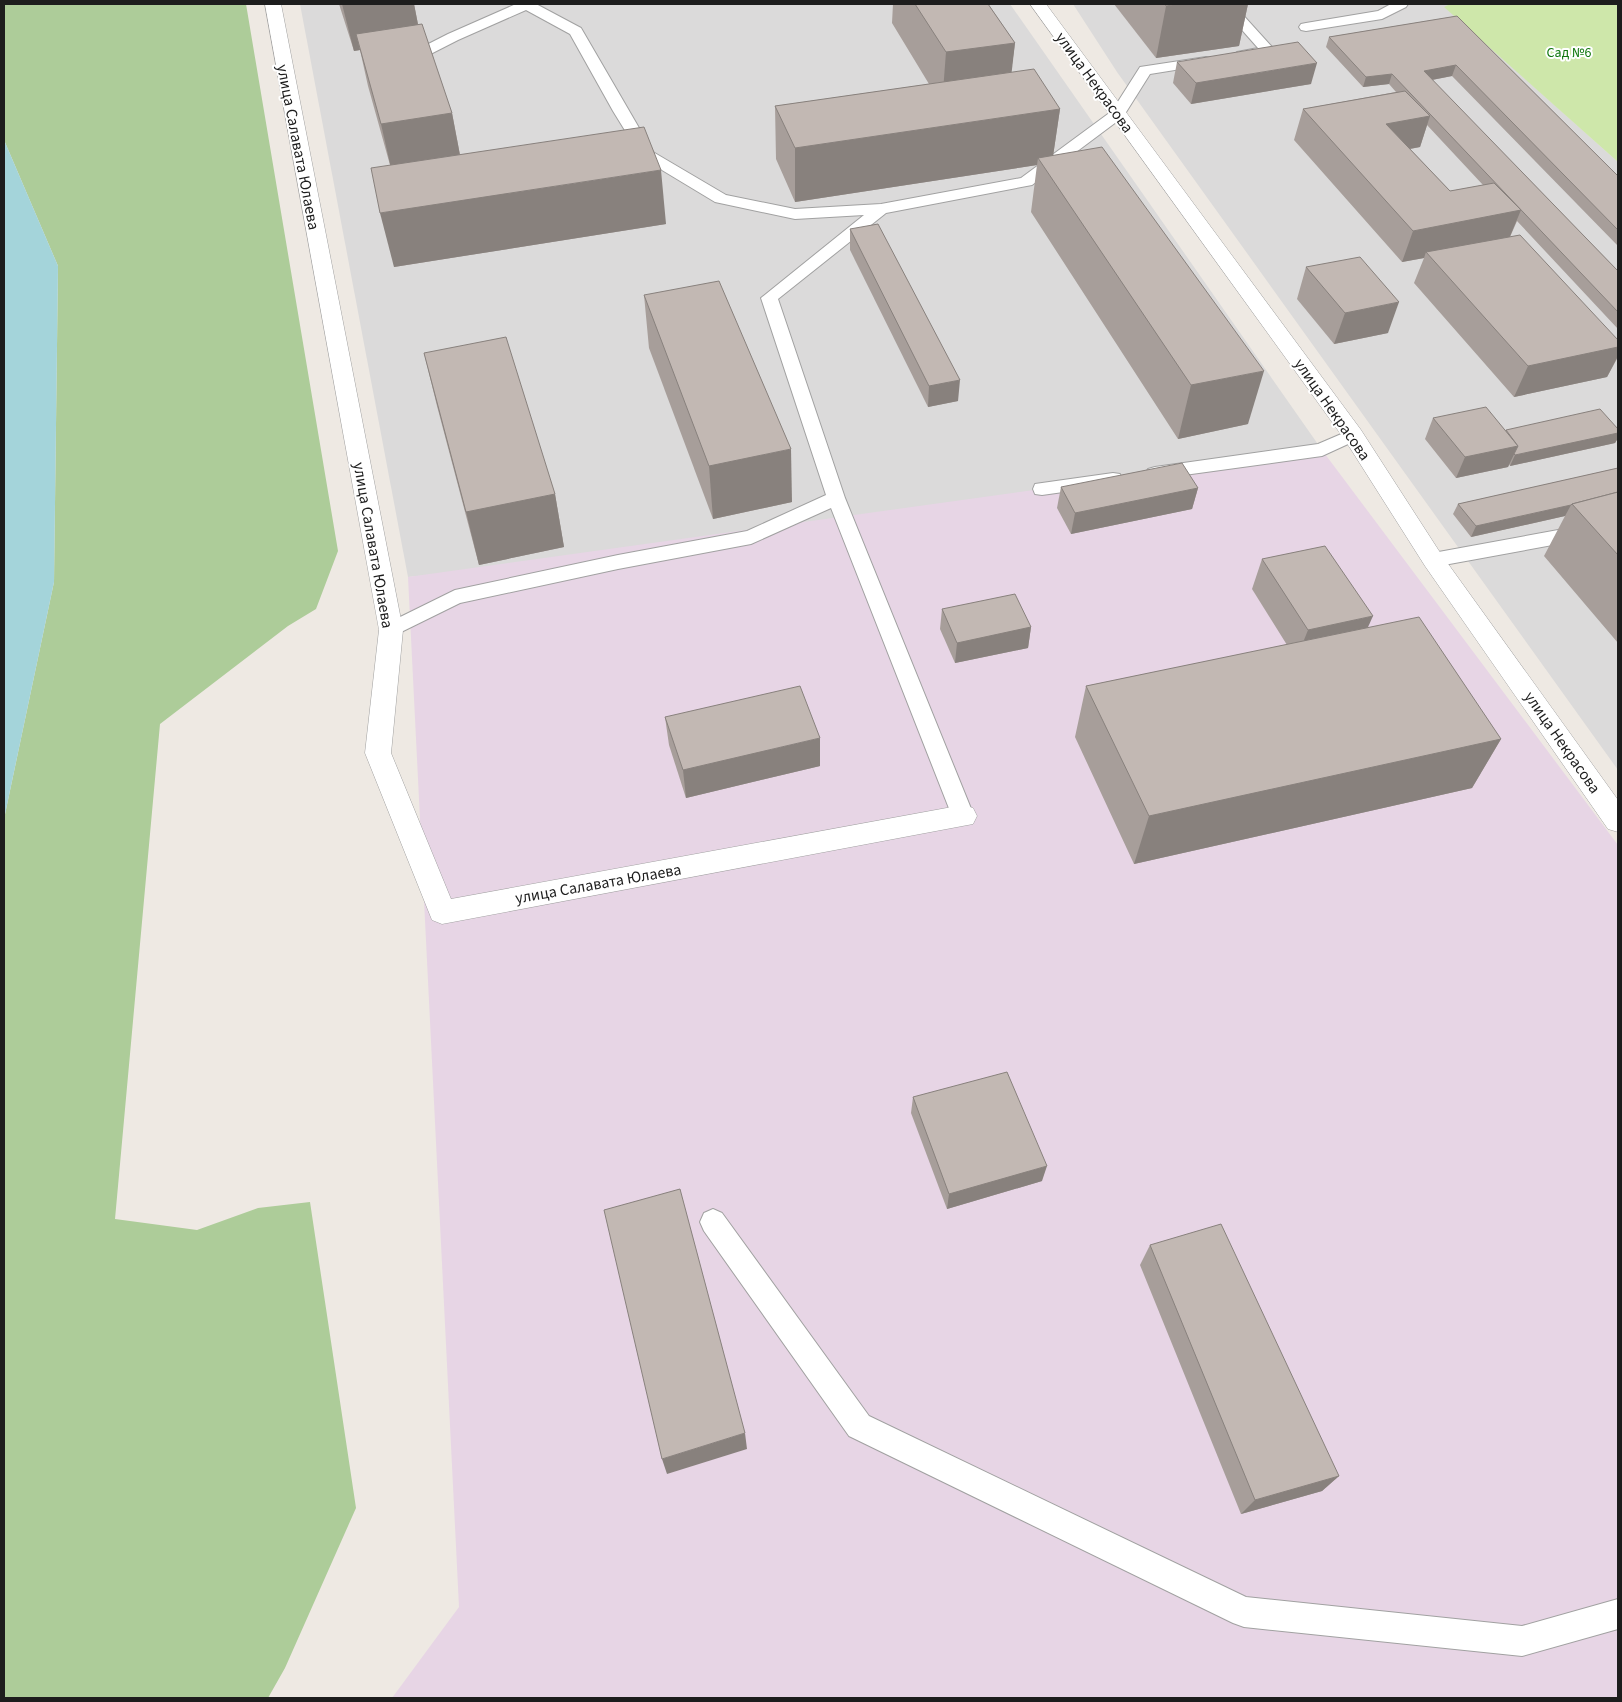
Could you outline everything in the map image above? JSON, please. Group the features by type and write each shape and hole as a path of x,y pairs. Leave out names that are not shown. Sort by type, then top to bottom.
{"street":[{"name":"улица Салавата Юлаева","path":"273,4 391,630 378,753 442,912 963,816"},
{"name":"улица Некрасова","path":"1038,4 1353,435 1433,560 1618,821"}],"lane":[{"path":"401,64 453,37 527,4 576,31 620,112 647,154 721,198 795,214 881,209 1026,182 1118,114 1145,70 1268,51 1226,4"},
{"path":"1306,27 1382,15 1401,4"},
{"path":"881,209 769,298 836,498 963,816"},
{"path":"1042,488 1322,450 1353,435"},
{"path":"391,630 455,597 618,562 751,537 836,498"},
{"path":"1433,560 1618,526"},
{"path":"713,1222 859,1426 1244,1612 1522,1641 1618,1614"}],"shaded area":[{"path":"300,4 1010,4 1322,450 890,527 408,577"},
{"path":"1073,4 1450,4 1445,7 1618,162 1618,770 1117,72"},
{"path":"1322,450 1618,845 1618,1698 392,1698 459,1607 408,577"}],"green space":[{"path":"4,4 246,4 338,551 316,609 288,626 160,724 115,1219 197,1230 258,1208 310,1202 356,1508 285,1668 268,1698 4,1698 4,819 54,582 58,266 4,140"},
{"name":"Сад №6","path":"1450,4 1618,4 1618,162 1444,7"}],"water":[{"path":"4,140 58,266 54,582 4,819"}],"building":[{"path":"915,4 988,4 1015,43 946,52"},
{"path":"1457,16 1618,176 1618,230 1456,65 1424,71 1618,271 1618,312 1392,74 1366,77 1329,37"},
{"path":"422,24 452,113 381,124 356,34"},
{"path":"1298,42 1317,63 1196,83 1177,62"},
{"path":"1034,69 1060,109 795,148 775,106"},
{"path":"1405,91 1430,116 1386,124 1450,191 1494,183 1521,210 1413,231 1303,109"},
{"path":"644,127 661,170 380,213 371,168"},
{"path":"1102,147 1264,371 1191,385 1038,158"},
{"path":"878,224 960,380 929,386 850,229"},
{"path":"1520,235 1618,340 1618,347 1528,366 1426,252"},
{"path":"1360,257 1399,302 1345,313 1306,267"},
{"path":"719,281 791,449 709,466 644,295"},
{"path":"506,337 555,494 466,512 424,353"},
{"path":"1486,407 1518,446 1465,457 1433,418"},
{"path":"1600,409 1618,429 1618,433 1514,454 1518,446 1506,430"},
{"path":"1182,463 1198,488 1075,513 1061,487"},
{"path":"1618,468 1618,492 1571,505 1476,526 1458,504"},
{"path":"1618,492 1618,555 1572,504"},
{"path":"1325,546 1373,616 1308,630 1262,559"},
{"path":"1015,594 1031,627 957,643 942,609"},
{"path":"1419,617 1501,739 1149,816 1086,686"},
{"path":"800,686 820,738 683,770 665,717"},
{"path":"1007,1072 1047,1166 949,1194 913,1097"},
{"path":"680,1189 745,1433 662,1459 604,1210"},
{"path":"1221,1224 1339,1476 1255,1500 1150,1245"}]}
